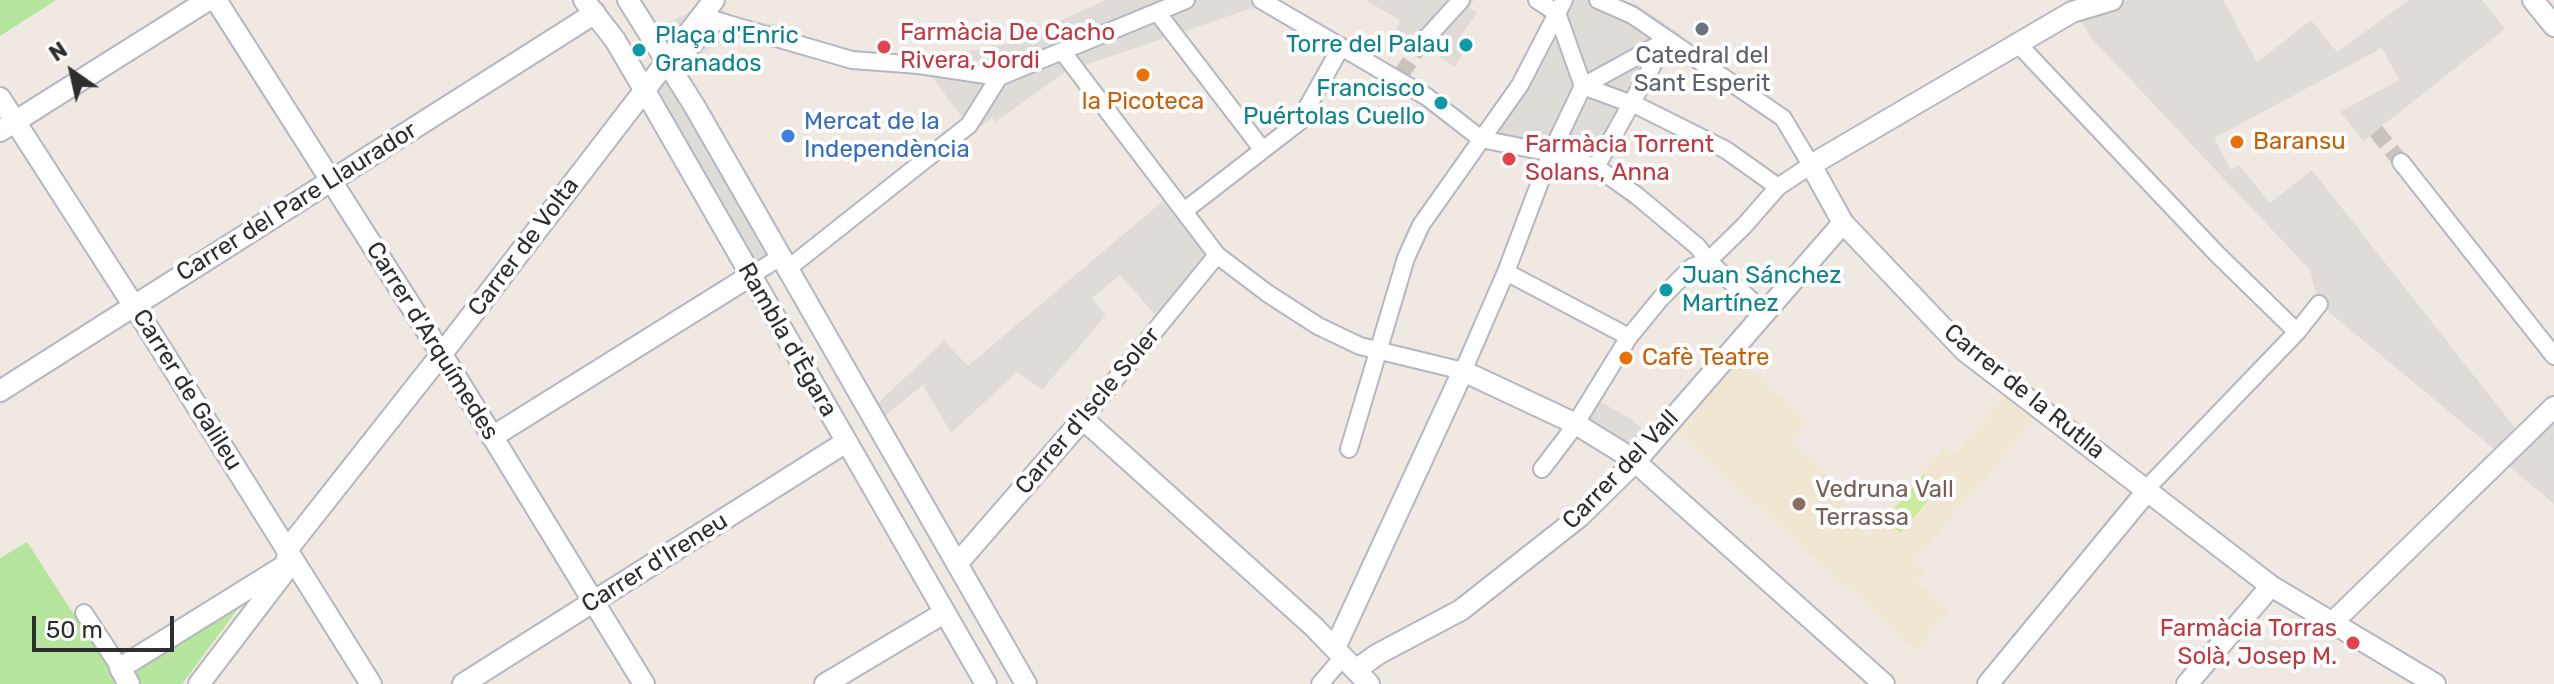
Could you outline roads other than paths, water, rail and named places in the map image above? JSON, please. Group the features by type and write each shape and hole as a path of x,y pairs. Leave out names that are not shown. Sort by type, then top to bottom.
{"street":[{"path":"8,126 208,0"},
{"name":"Carrer d'Arquímedes","path":"216,0 442,354 644,684"},
{"name":"Rambla d'Ègara","path":"628,0 674,62 783,264 1026,684"},
{"path":"674,62 710,10 738,28 852,60 999,77 1186,0"},
{"path":"1421,44 1461,0"},
{"path":"1598,0 1632,15 1783,118 1811,165"},
{"path":"1542,469 1576,424 1629,337 1661,298 1692,267 1708,261 1778,187 2072,12 2112,0"},
{"path":"2533,0 2554,26"},
{"path":"1268,4 1400,78 1478,140 1596,167 1636,195 1698,247 1708,261 1765,313"},
{"path":"1550,4 1583,86 1636,105 1726,150 1778,187"},
{"path":"1349,449 1406,258 1416,236 1478,140 1520,85 1550,4"},
{"name":"Carrer del Pare Llaurador","path":"0,391 331,180 590,6"},
{"name":"Rambla d'Ègara","path":"590,6 645,91 986,684"},
{"path":"1157,12 1262,149"},
{"path":"1320,684 1351,664 1468,376 1549,157 1583,86 1671,43"},
{"path":"1596,167 1671,43"},
{"path":"2019,45 2217,254 2297,332"},
{"path":"1184,211 1299,122 1341,47"},
{"path":"1062,51 1217,255 1318,326 1360,346 1468,376 1576,424 1635,462 1884,684"},
{"name":"Carrer de Volta","path":"199,684 283,574 290,546 645,91 674,62"},
{"path":"492,437 750,276 783,264 969,125 999,77"},
{"name":"Carrer de Galileu","path":"0,98 8,126 134,306 371,684"},
{"path":"2401,162 2554,356"},
{"name":"Carrer de la Rutlla","path":"1811,165 1843,223 1965,351 2271,586 2435,684"},
{"name":"Carrer del Vall","path":"1351,664 1378,654 1461,610 1579,517 1635,462 1843,223"},
{"name":"Carrer d'Iscle Soler","path":"957,564 1083,419 1217,255"},
{"path":"1506,272 1629,337"},
{"path":"1988,684 2148,487 2297,332 2319,304"},
{"path":"2333,622 2554,407"},
{"path":"1083,419 1351,664"},
{"name":"Carrer d'Ireneu","path":"463,684 846,442"},
{"path":"84,613 124,676 280,569 290,555"},
{"path":"2187,684 2271,586"},
{"path":"825,684 944,613"}],"tunnel":[{"path":"1401,75 1421,44"},
{"path":"2376,131 2401,162"}],"place":[{"name":"Catedral del Sant Esperit","path":"1702,29"},
{"name":"Torre del Palau","path":"1466,45"},
{"name":"Farmàcia De Cacho Rivera, Jordi","path":"884,47"},
{"name":"Plaça d'Enric Granados","path":"639,50"},
{"name":"la Picoteca","path":"1143,75"},
{"name":"Francisco Puértolas Cuello","path":"1441,103"},
{"name":"Mercat de la Independència","path":"788,136"},
{"name":"Baransu","path":"2237,142"},
{"name":"Farmàcia Torrent Solans, Anna","path":"1509,159"},
{"name":"Juan Sánchez Martínez","path":"1666,290"},
{"name":"Cafè Teatre","path":"1626,358"},
{"name":"Vedruna Vall Terrassa","path":"1799,504"},
{"name":"Farmàcia Torras Solà, Josep M.","path":"2353,643"}]}
